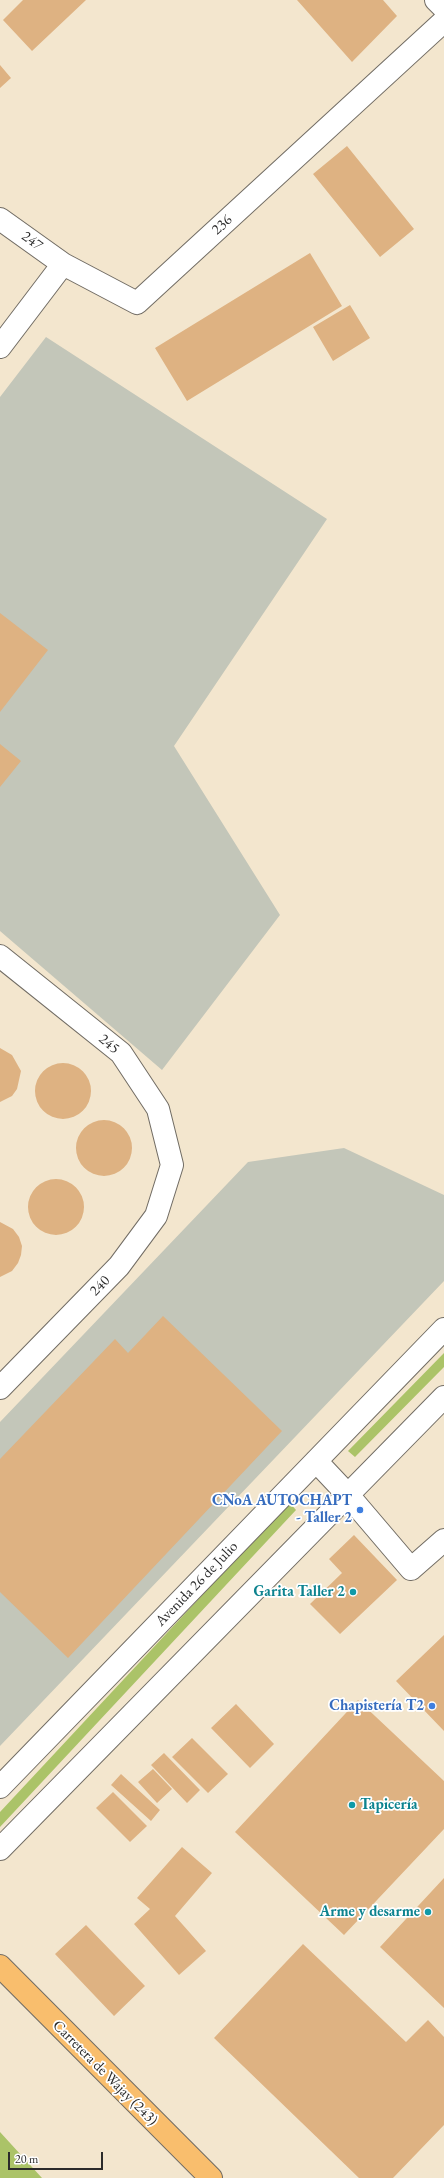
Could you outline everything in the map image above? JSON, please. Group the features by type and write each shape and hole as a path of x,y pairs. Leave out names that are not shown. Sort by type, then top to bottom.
{"main road":[{"name":"Carretera de Wajay (243)","path":"0,1966 211,2178"}],"street":[{"path":"436,0 444,8"},
{"name":"236","path":"63,264 137,303 444,20"},
{"name":"247","path":"0,219 63,264"},
{"path":"0,347 63,264"},
{"name":"245","path":"0,956 121,1053 158,1109 172,1165"},
{"name":"240","path":"0,1388 119,1266 156,1216 172,1165"},
{"name":"Avenida 26 de Julio","path":"0,1787 444,1329"},
{"path":"0,1849 444,1397"},
{"path":"316,1461 348,1495 411,1569 444,1540"}],"shaded area":[{"path":"46,337 327,519 174,746 280,915 162,1070 0,931 0,397"},
{"path":"344,1148 444,1195 444,1281 0,1746 0,1422 248,1162"}],"green space":[{"path":"444,1353 444,1367 355,1457 348,1451"},
{"path":"289,1502 296,1510 0,1827 0,1812"},
{"path":"0,2132 42,2178 0,2178"}],"building":[{"path":"23,0 86,0 32,51 3,20"},
{"path":"297,0 383,0 397,16 352,62"},
{"path":"0,65 11,78 0,88"},
{"path":"347,146 414,229 380,257 313,174"},
{"path":"310,253 342,306 187,401 155,348"},
{"path":"350,305 370,338 333,361 313,327"},
{"path":"0,613 48,650 0,712"},
{"path":"0,744 21,761 0,787"},
{"path":"0,1048 12,1055 21,1071 17,1089 12,1096 0,1102"},
{"path":"58,1063 68,1063 83,1071 89,1080 91,1091 89,1102 83,1111 68,1119 58,1119 47,1114 40,1107 35,1096 35,1086 40,1075 47,1068"},
{"path":"98,1120 110,1120 120,1124 128,1132 132,1142 132,1154 128,1164 120,1172 110,1176 98,1176 88,1172 80,1164 76,1154 76,1142 80,1132 88,1124"},
{"path":"50,1179 62,1179 76,1187 84,1201 82,1218 76,1227 62,1235 50,1235 40,1230 33,1223 28,1213 28,1201 33,1191 40,1184"},
{"path":"0,1222 13,1229 19,1237 22,1246 18,1263 12,1271 0,1277"},
{"path":"163,1316 282,1431 68,1658 0,1592 0,1459 115,1339 128,1353"},
{"name":"Garita Taller 2","path":"354,1535 397,1580 340,1634 310,1604 342,1573 329,1559"},
{"name":"Chapistería T2","path":"444,1635 444,1731 396,1681"},
{"name":"Tapicería","path":"358,1700 444,1781 444,1829 344,1935 235,1832"},
{"path":"236,1704 274,1744 250,1768 211,1728"},
{"path":"192,1738 228,1774 208,1793 172,1757"},
{"path":"164,1753 200,1790 187,1803 151,1765"},
{"path":"153,1769 172,1789 157,1803 138,1782"},
{"path":"121,1774 160,1810 151,1821 111,1785"},
{"path":"113,1792 147,1826 130,1842 96,1808"},
{"path":"182,1847 212,1873 175,1916 206,1951 179,1975 134,1924 150,1909 137,1898"},
{"name":"Arme y desarme","path":"444,1878 444,2008 380,1947"},
{"path":"86,1925 145,1986 114,2016 55,1954"},
{"path":"303,1944 406,2042 428,2020 444,2037 444,2125 393,2178 359,2178 214,2038"}],"place":[{"name":"CNoA AUTOCHAPT - Taller 2","path":"360,1510"},
{"name":"Garita Taller 2","path":"353,1592"},
{"name":"Chapistería T2","path":"432,1706"},
{"name":"Tapicería","path":"352,1805"},
{"name":"Arme y desarme","path":"428,1912"}]}
